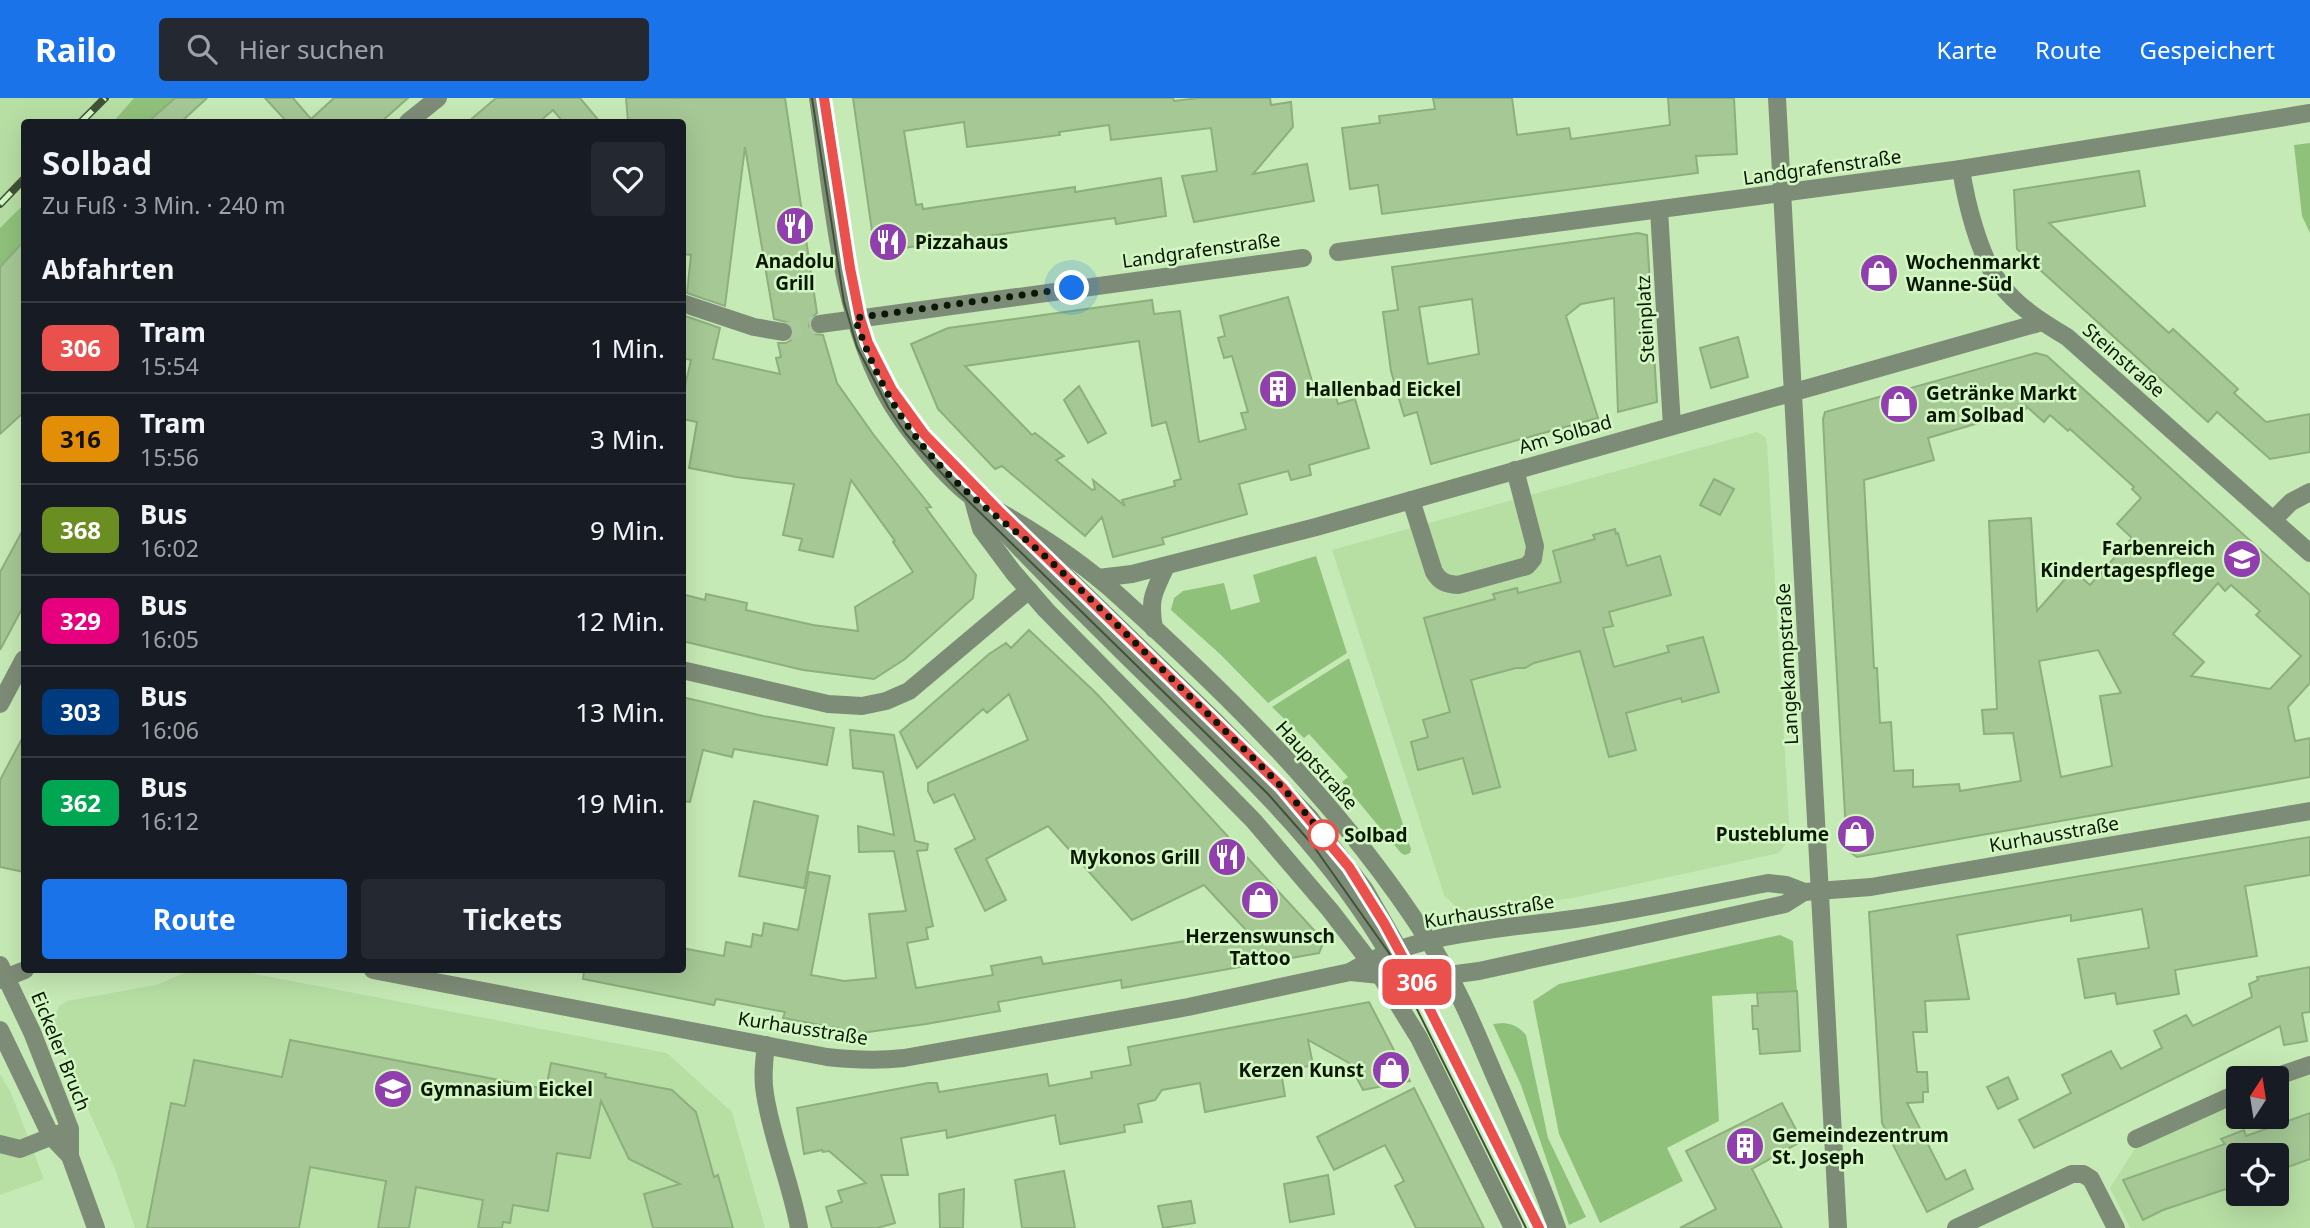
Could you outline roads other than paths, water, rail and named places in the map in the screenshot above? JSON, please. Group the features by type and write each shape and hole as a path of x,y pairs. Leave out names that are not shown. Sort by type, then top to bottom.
{"street":[{"path":"412,119 438,98"},
{"name":"Hauptstraße","path":"818,98 855,318 892,405 915,437 972,496 1007,515 1098,578 1154,629 1248,719 1349,832 1429,941 1449,975 1541,1183 1557,1228"},
{"name":"Langekampstraße","path":"1777,98 1794,391 1812,892 1838,1228"},
{"name":"Landgrafenstraße","path":"1338,252 1961,169 2310,113"},
{"name":"Steinstraße","path":"1961,169 1965,196 1978,239 1998,281 2017,302 2067,337 2310,553"},
{"name":"Steinplatz","path":"1659,210 1672,426"},
{"name":"Landgrafenstraße","path":"820,324 1303,258"},
{"path":"686,304 754,327 783,332"},
{"name":"Am Solbad","path":"1098,578 1166,566 1411,500 2042,322"},
{"path":"1411,500 1434,572 1447,584 1458,585 1527,566 1533,559 1535,546 1515,471"},
{"path":"2274,519 2291,502 2310,492"},
{"path":"972,496 1030,559 1268,794 1312,844 1394,951 1407,976"},
{"name":"Hauptstraße","path":"972,496 981,530 1029,590 1253,820 1375,968 1419,1038 1513,1228"},
{"path":"1154,629 1150,603 1166,566"},
{"path":"686,671 828,704 862,706 886,701 909,691 1029,590"},
{"path":"0,704 21,665"},
{"name":"Kurhausstraße","path":"389,973 857,1061 904,1058 1188,1007 1375,968 1407,976 1449,975 1492,969 1785,904 1812,892 1871,887 2310,811"},
{"name":"Kurhausstraße","path":"1375,968 1394,951 1429,941 1595,916 1768,883 1812,892"},
{"path":"2,974 21,971"},
{"name":"Eickeler Bruch","path":"2,974 32,1032 70,1129 70,1156 96,1228"},
{"name":"Eickeler Bruch","path":"0,1030 51,1136 70,1156"},
{"path":"766,1045 763,1070 765,1094 799,1228"},
{"path":"2289,1072 2310,1065"},
{"path":"2136,1139 2226,1098"},
{"path":"0,1144 20,1149 70,1129"},
{"path":"1956,1228 2072,1174 2083,1174 2091,1180 2116,1228"}],"tunnel":[{"path":"783,332 820,324"}],"tram line":[{"path":"812,98 844,302 857,347 888,407 906,434 956,489 1268,794 1312,844 1389,953 1526,1228"},
{"path":"824,98 860,318 868,343 892,390 924,434 999,511 1282,787 1349,867 1414,976 1539,1228"},
{"name":"306","path":"824,98 860,318 868,343 892,390 924,434 999,511 1282,787 1349,867 1365,890 1413,976 1539,1228"}],"railway":[{"path":"84,119 105,98"},
{"path":"0,204 21,182"}],"place":[{"name":"Anadolu Grill","path":"795,226"},
{"name":"Pizzahaus","path":"888,242"},
{"name":"Wochenmarkt Wanne-Süd","path":"1879,273"},
{"name":"Hallenbad Eickel","path":"1278,389"},
{"name":"Getränke Markt am Solbad","path":"1899,404"},
{"name":"Farbenreich Kindertagespflege","path":"2242,559"},
{"name":"Pusteblume","path":"1856,834"},
{"name":"Solbad","path":"1323,835"},
{"name":"Mykonos Grill","path":"1227,857"},
{"name":"Herzenswunsch Tattoo","path":"1260,900"},
{"name":"Kerzen Kunst","path":"1391,1070"},
{"name":"Gymnasium Eickel","path":"393,1089"},
{"name":"Gemeindezentrum St. Joseph","path":"1745,1146"}]}
